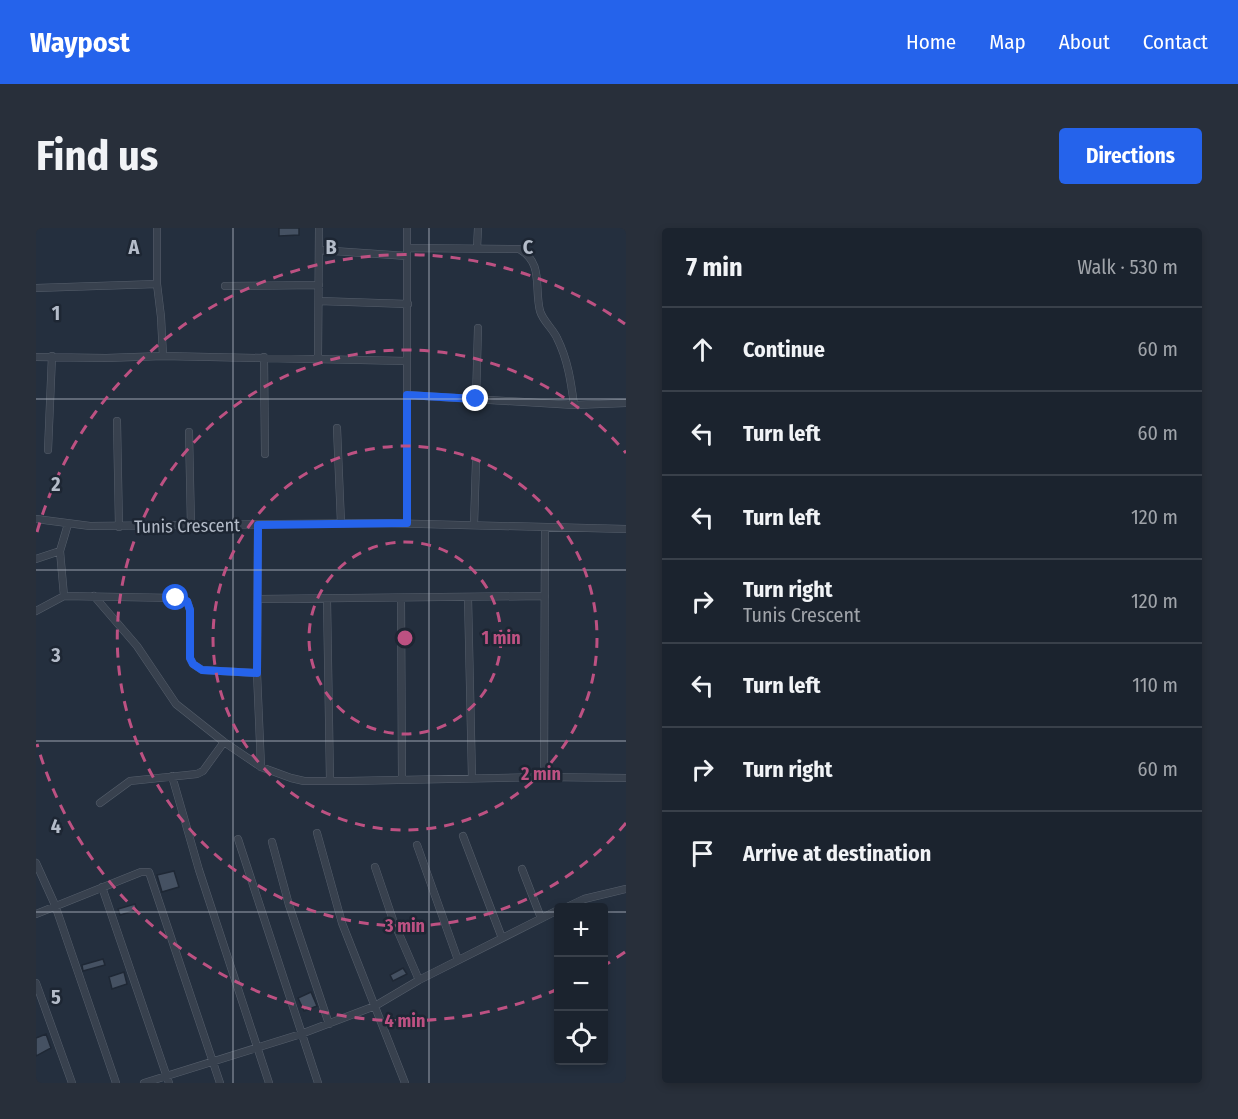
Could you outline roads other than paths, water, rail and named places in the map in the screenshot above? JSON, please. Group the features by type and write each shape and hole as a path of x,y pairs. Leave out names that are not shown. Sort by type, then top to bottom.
{"street":[{"path":"157,228 157,284 163,356"},
{"path":"318,359 319,228"},
{"path":"407,228 407,523"},
{"path":"477,248 478,228"},
{"path":"319,250 407,252 477,248 519,249 530,255 535,264 540,312 556,337 569,369 574,405"},
{"path":"36,288 157,284"},
{"path":"225,286 319,285"},
{"path":"319,301 408,304"},
{"path":"476,399 478,328"},
{"path":"48,450 52,356"},
{"path":"36,357 264,357 406,361"},
{"path":"264,357 265,454"},
{"path":"407,395 574,405 626,403"},
{"path":"117,421 119,527"},
{"path":"337,428 341,523"},
{"path":"189,432 191,526"},
{"path":"474,525 476,462"},
{"name":"Tunis Crescent","path":"36,519 68,524 119,527 407,523 626,529"},
{"path":"64,596 60,551 68,524"},
{"path":"258,525 257,673 261,767"},
{"path":"544,777 545,528"},
{"path":"36,559 60,551"},
{"path":"36,611 64,596 176,598 187,601 190,610 190,658 193,664 202,670 257,673"},
{"path":"94,596 137,646 176,704 224,742 261,767 291,778 330,781 544,777 626,778"},
{"path":"258,599 545,596"},
{"path":"468,597 472,778"},
{"path":"402,598 402,779"},
{"path":"327,599 330,781"},
{"path":"99,803 130,781 197,774 203,771 224,742"},
{"path":"172,776 199,870 269,1083"},
{"path":"317,833 342,923 405,1083"},
{"path":"463,836 502,938"},
{"path":"238,840 318,1083"},
{"path":"272,842 289,905 329,1024"},
{"path":"417,845 458,960"},
{"path":"36,864 55,905 116,1083"},
{"path":"375,867 393,920 419,980"},
{"path":"522,869 542,918"},
{"path":"36,914 141,872 146,871 151,874 220,1083"},
{"path":"102,887 168,1079"},
{"path":"576,903 626,889"},
{"path":"144,1083 168,1079 212,1060 301,1034 375,1006 419,980 554,912"},
{"path":"36,983 72,1083"}]}
